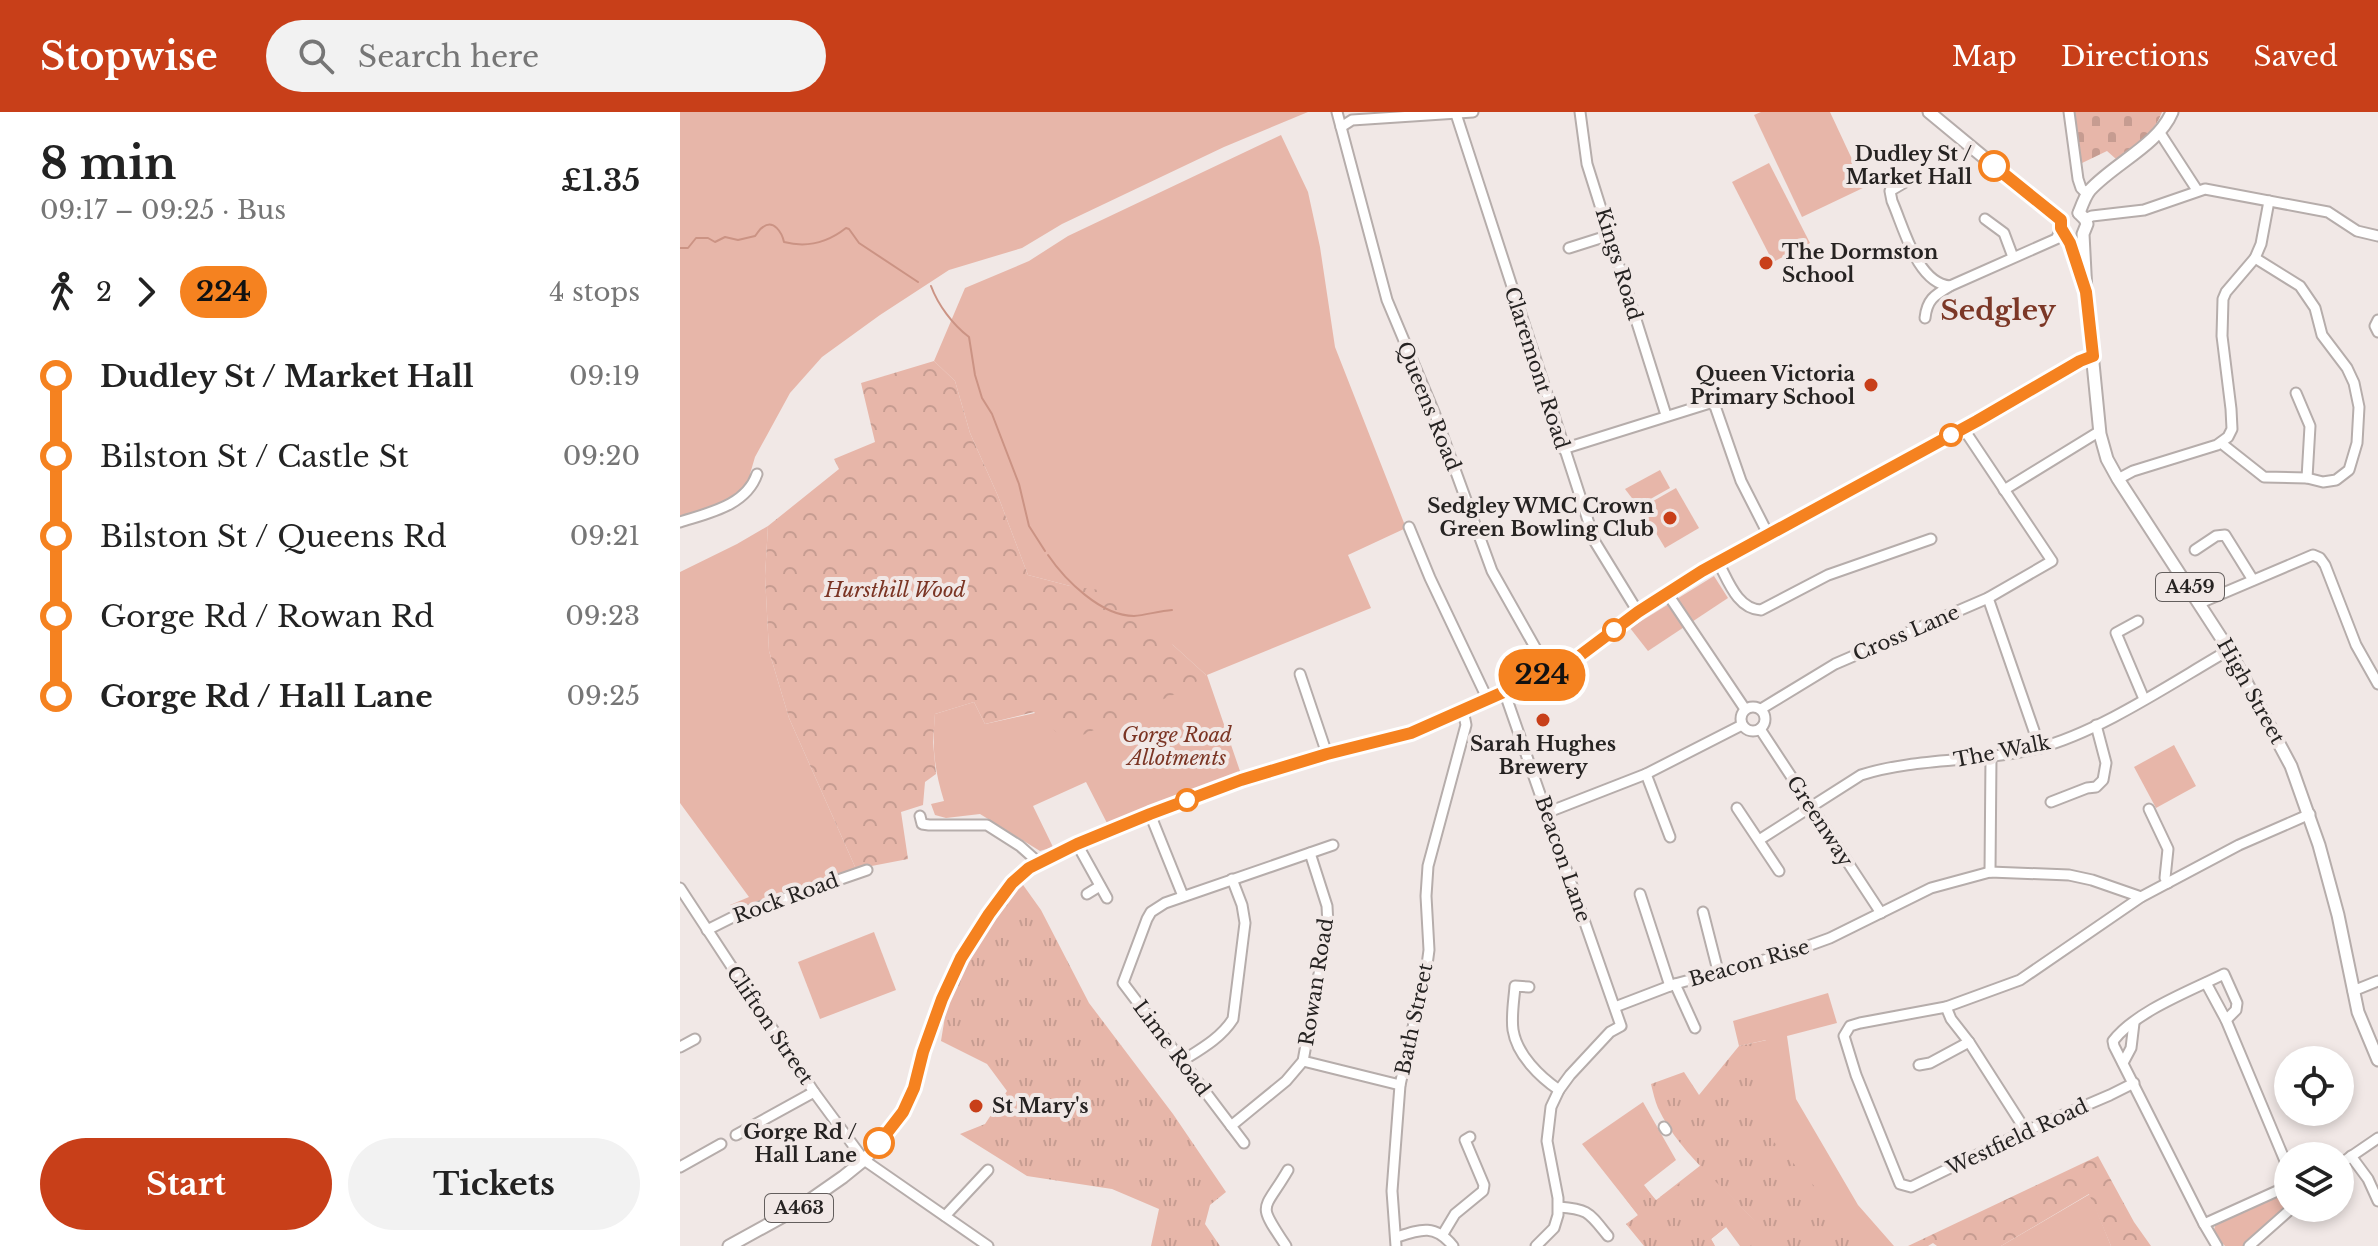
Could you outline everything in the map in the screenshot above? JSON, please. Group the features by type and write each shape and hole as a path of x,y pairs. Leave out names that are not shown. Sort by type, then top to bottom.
{"main road":[{"path":"2063,229 2068,213 2082,216 2087,194 2125,159 2160,133 2172,112"},
{"path":"1936,114 2074,238 2083,234"},
{"name":"A459","path":"2082,216 2086,227 2083,234"},
{"name":"High Street","path":"2063,229 2086,292"},
{"name":"High Street","path":"2083,234 2100,431 2107,459 2229,650 2291,766 2310,814 2338,915 2362,1023 2378,1060"},
{"name":"A463","path":"729,1246 800,1207 864,1160 903,1112 914,1088 942,999 961,958 1012,883 1038,862 1150,814 1241,780 1411,733 1549,672 1574,660 1638,612 1718,562 2093,356"}],"street":[{"name":"Queens Road","path":"1337,112 1387,300 1434,412 1492,571 1549,672"},
{"path":"1341,127 1352,120 1473,112"},
{"name":"Kings Road","path":"1580,112 1587,164 1666,415"},
{"path":"2069,112 2078,179 2087,194"},
{"name":"Claremont Road","path":"1456,114 1595,542 1638,612"},
{"path":"2160,133 2197,190"},
{"path":"1907,181 1890,191 1892,201 1921,268 1939,285 1950,286"},
{"path":"2082,216 2144,210 2205,189 2328,212 2357,231 2377,236 2378,224"},
{"path":"2118,479 2133,471 2221,443 2228,437 2232,429 2222,336 2223,299 2255,258 2261,244 2269,201"},
{"path":"1985,219 1990,230 2004,233 2013,257"},
{"path":"1925,318 1926,306 1931,298 1950,286 2056,239 2063,229"},
{"path":"1569,248 1610,235"},
{"path":"2221,443 2264,477 2307,478 2323,482 2336,480 2349,470 2357,443 2358,397 2347,368 2325,340 2315,308 2300,286 2255,258"},
{"path":"2378,320 2375,326 2378,332"},
{"path":"2296,393 2310,426 2307,478"},
{"path":"1563,449 1710,403 1715,406 1741,481 1768,534"},
{"path":"1963,428 2004,490 2100,431"},
{"path":"680,522 738,500 746,494 757,474"},
{"name":"Cross Lane","path":"1761,709 1835,664 1988,598 2052,561 2004,490"},
{"path":"1409,527 1487,698"},
{"path":"2195,550 2216,536 2225,535 2253,580"},
{"path":"1718,562 1740,602 1752,610 1761,610 1828,575 1931,539"},
{"path":"2200,603 2313,555 2320,558 2356,645 2378,684"},
{"path":"1667,593 1745,709"},
{"path":"1988,598 2040,748"},
{"path":"2138,621 2116,633 2144,699"},
{"name":"The Walk","path":"1759,840 1861,775 1880,769 1991,757 2040,748 2096,725 2229,650"},
{"path":"1300,674 1327,754"},
{"name":"Beacon Lane","path":"1504,691 1621,1026 1610,1032 1559,1090"},
{"path":"1753,706 1761,709 1765,717 1760,729 1750,731 1742,725 1741,716 1745,709 1753,706"},
{"name":"Bath Street","path":"1396,1242 1392,1191 1400,1085 1429,950 1428,866 1466,725 1463,710"},
{"path":"1546,813 1646,774 1742,725"},
{"path":"2051,802 2096,787 2103,780 2106,763 2096,725"},
{"name":"Greenway","path":"1760,729 1881,913"},
{"path":"1990,872 1991,757"},
{"path":"1646,774 1670,837"},
{"path":"1737,808 1779,871"},
{"path":"2149,809 2168,849 2165,878 2168,883"},
{"path":"1150,814 1183,896 1333,845"},
{"path":"2026,1131 1946,1007 2020,980 2141,897 2239,845 2310,814"},
{"path":"920,816 922,824 929,825 987,825 1038,862"},
{"path":"1077,844 1107,898"},
{"name":"Rowan Road","path":"1310,853 1327,906 1328,925 1303,1061 1400,1085"},
{"name":"Rock Road","path":"707,930 737,915 867,870"},
{"name":"Beacon Rise","path":"1615,1007 1718,971 1786,954 1830,938 1931,888 1990,872 2069,875 2141,897"},
{"path":"1182,1061 1217,1038 1233,1019 1245,923 1232,879"},
{"path":"1087,894 1100,886"},
{"name":"Clifton Street","path":"680,888 814,1092 864,1160 988,1246"},
{"path":"1640,894 1673,985 1695,1028"},
{"name":"Lime Road","path":"1183,896 1151,912 1123,983 1244,1143"},
{"path":"1703,912 1718,971"},
{"path":"2217,1246 2113,1041 2173,997 2224,974 2237,1003 2236,1010 2226,1020"},
{"path":"2353,991 2378,981"},
{"path":"2206,983 2226,1020 2277,1142"},
{"path":"1529,987 1515,986 1513,1031 1526,1058 1545,1080 1559,1090 1551,1107 1547,1141 1559,1207 1554,1228 1536,1246"},
{"name":"Westfield Road","path":"1946,1007 1860,1023 1845,1031 1846,1047 1856,1075 1900,1184 1911,1187 2134,1083"},
{"path":"2123,1063 2131,1048 2134,1023"},
{"path":"680,1047 695,1039"},
{"path":"1925,1060 1969,1042"},
{"path":"1231,1126 1286,1081 1303,1061"},
{"path":"736,1135 814,1092"},
{"path":"1443,1234 1455,1214 1483,1191 1484,1185 1465,1140 1470,1137"},
{"path":"2354,1154 2378,1138"},
{"path":"680,1167 721,1144"},
{"path":"2354,1160 2368,1179 2378,1201"},
{"path":"945,1216 988,1170"},
{"path":"1286,1246 1261,1216 1266,1204 1288,1176"},
{"path":"2204,1224 2274,1192"},
{"path":"1559,1207 1586,1211 1608,1236"},
{"path":"2249,1246 2276,1222"},
{"path":"1396,1242 1418,1230 1434,1231 1443,1234 1453,1246"}],"green space":[{"path":"680,112 1308,112 1224,147 1062,224 1022,248 949,270 822,357 790,393 755,457 750,474 752,479 719,504 680,519"},
{"path":"1761,112 1830,112 1865,187 1802,217 1754,115"},
{"path":"2072,112 2162,112 2149,134 2116,159 2107,151 2080,164"},
{"name":"Gorge Road Allotments","path":"1281,135 1308,192 1335,347 1406,528 1348,555 1371,608 1207,675 1241,774 1108,825 1086,782 1033,806 1053,847 1040,851 980,814 946,818 935,815 931,804 944,801 935,758 935,714 974,702 985,724 1206,675 1173,645 1070,586 1028,575 970,433 955,381 934,361 965,288 1029,261 1068,236"},
{"path":"1769,163 1810,243 1773,262 1732,182"},
{"name":"Hursthill Wood","path":"934,361 955,381 970,433 1028,575 1070,586 1129,594 1173,645 1206,675 1184,690 1067,742 1034,712 985,724 974,702 935,714 933,742 936,774 925,782 923,805 901,812 908,859 856,869 789,718 769,651 765,576 768,526 839,469 834,459 875,442 861,383"},
{"path":"1660,470 1670,488 1638,506 1625,489"},
{"name":"Sedgley WMC Crown Green Bowling Club","path":"1676,488 1699,528 1665,548 1641,508"},
{"path":"768,526 765,576 769,651 789,718 856,869 735,913 730,905 749,897 680,803 680,572"},
{"path":"1714,576 1728,598 1648,651 1630,628"},
{"path":"2174,745 2196,786 2156,808 2134,767"},
{"path":"1021,882 1041,910 1089,1003 1173,1114 1226,1192 1210,1205 1205,1224 1220,1246 1151,1246 1159,1209 1112,1189 1027,1176 960,1134 985,1124 1007,1091 987,1064 941,1041 948,998 977,943"},
{"path":"874,932 896,990 820,1019 798,962"},
{"path":"1828,993 1837,1023 1787,1036 1796,1099 1858,1205 1894,1246 1740,1246 1726,1227 1711,1239 1715,1246 1660,1197 1701,1165 1755,1221 1744,1129 1766,1040 1739,1046 1733,1021"},
{"path":"1767,1040 1753,1099 1773,1141 1869,1246 1750,1246 1766,1235 1680,1143 1658,1108 1651,1084 1684,1072 1699,1095 1739,1046"},
{"path":"1643,1102 1676,1160 1644,1185 1656,1201 1638,1215 1582,1144"},
{"path":"2098,1156 2134,1222 2151,1246 2111,1246 2089,1194 2001,1246 1937,1246 1933,1243 1908,1246"},
{"path":"1689,1177 1714,1196 1690,1218 1701,1231 1717,1217 1726,1227 1711,1239 1715,1246 1644,1246 1626,1224 1638,1215 1625,1198 1644,1186 1656,1200"},
{"path":"2090,1194 2111,1246 2001,1246"},
{"path":"2274,1197 2274,1220 2243,1246 2225,1246 2213,1233 2216,1223"}],"waterway":[{"path":"680,248 688,248 696,238 708,238 715,242 725,237 738,240 755,236 767,225 777,228 784,242 801,244 824,241 846,228 859,243 918,282"},
{"path":"931,286 947,314 969,337 982,398 992,414 1019,484 1029,526 1045,551"},
{"path":"1048,555 1085,595 1109,610 1134,616 1172,610"}],"bus line":[{"name":"224","path":"879,1143 903,1112 914,1088 942,999 961,958 1012,883 1038,862 1150,814 1241,780 1411,733 1549,672 1574,660 1638,612 1702,571 2093,356 2086,292 2070,243 2061,228 2061,220 1994,166"}],"place":[{"name":"Dudley St / Market Hall","path":"1994,166"},
{"name":"The Dormston School","path":"1766,263"},
{"name":"Queen Victoria Primary School","path":"1871,385"},
{"name":"Sedgley WMC Crown Green Bowling Club","path":"1670,518"},
{"name":"Sarah Hughes Brewery","path":"1543,720"},
{"name":"St Mary's","path":"976,1106"},
{"name":"Gorge Rd / Hall Lane","path":"879,1143"}],"district":[{"name":"Sedgley","path":"1998,310"}]}
